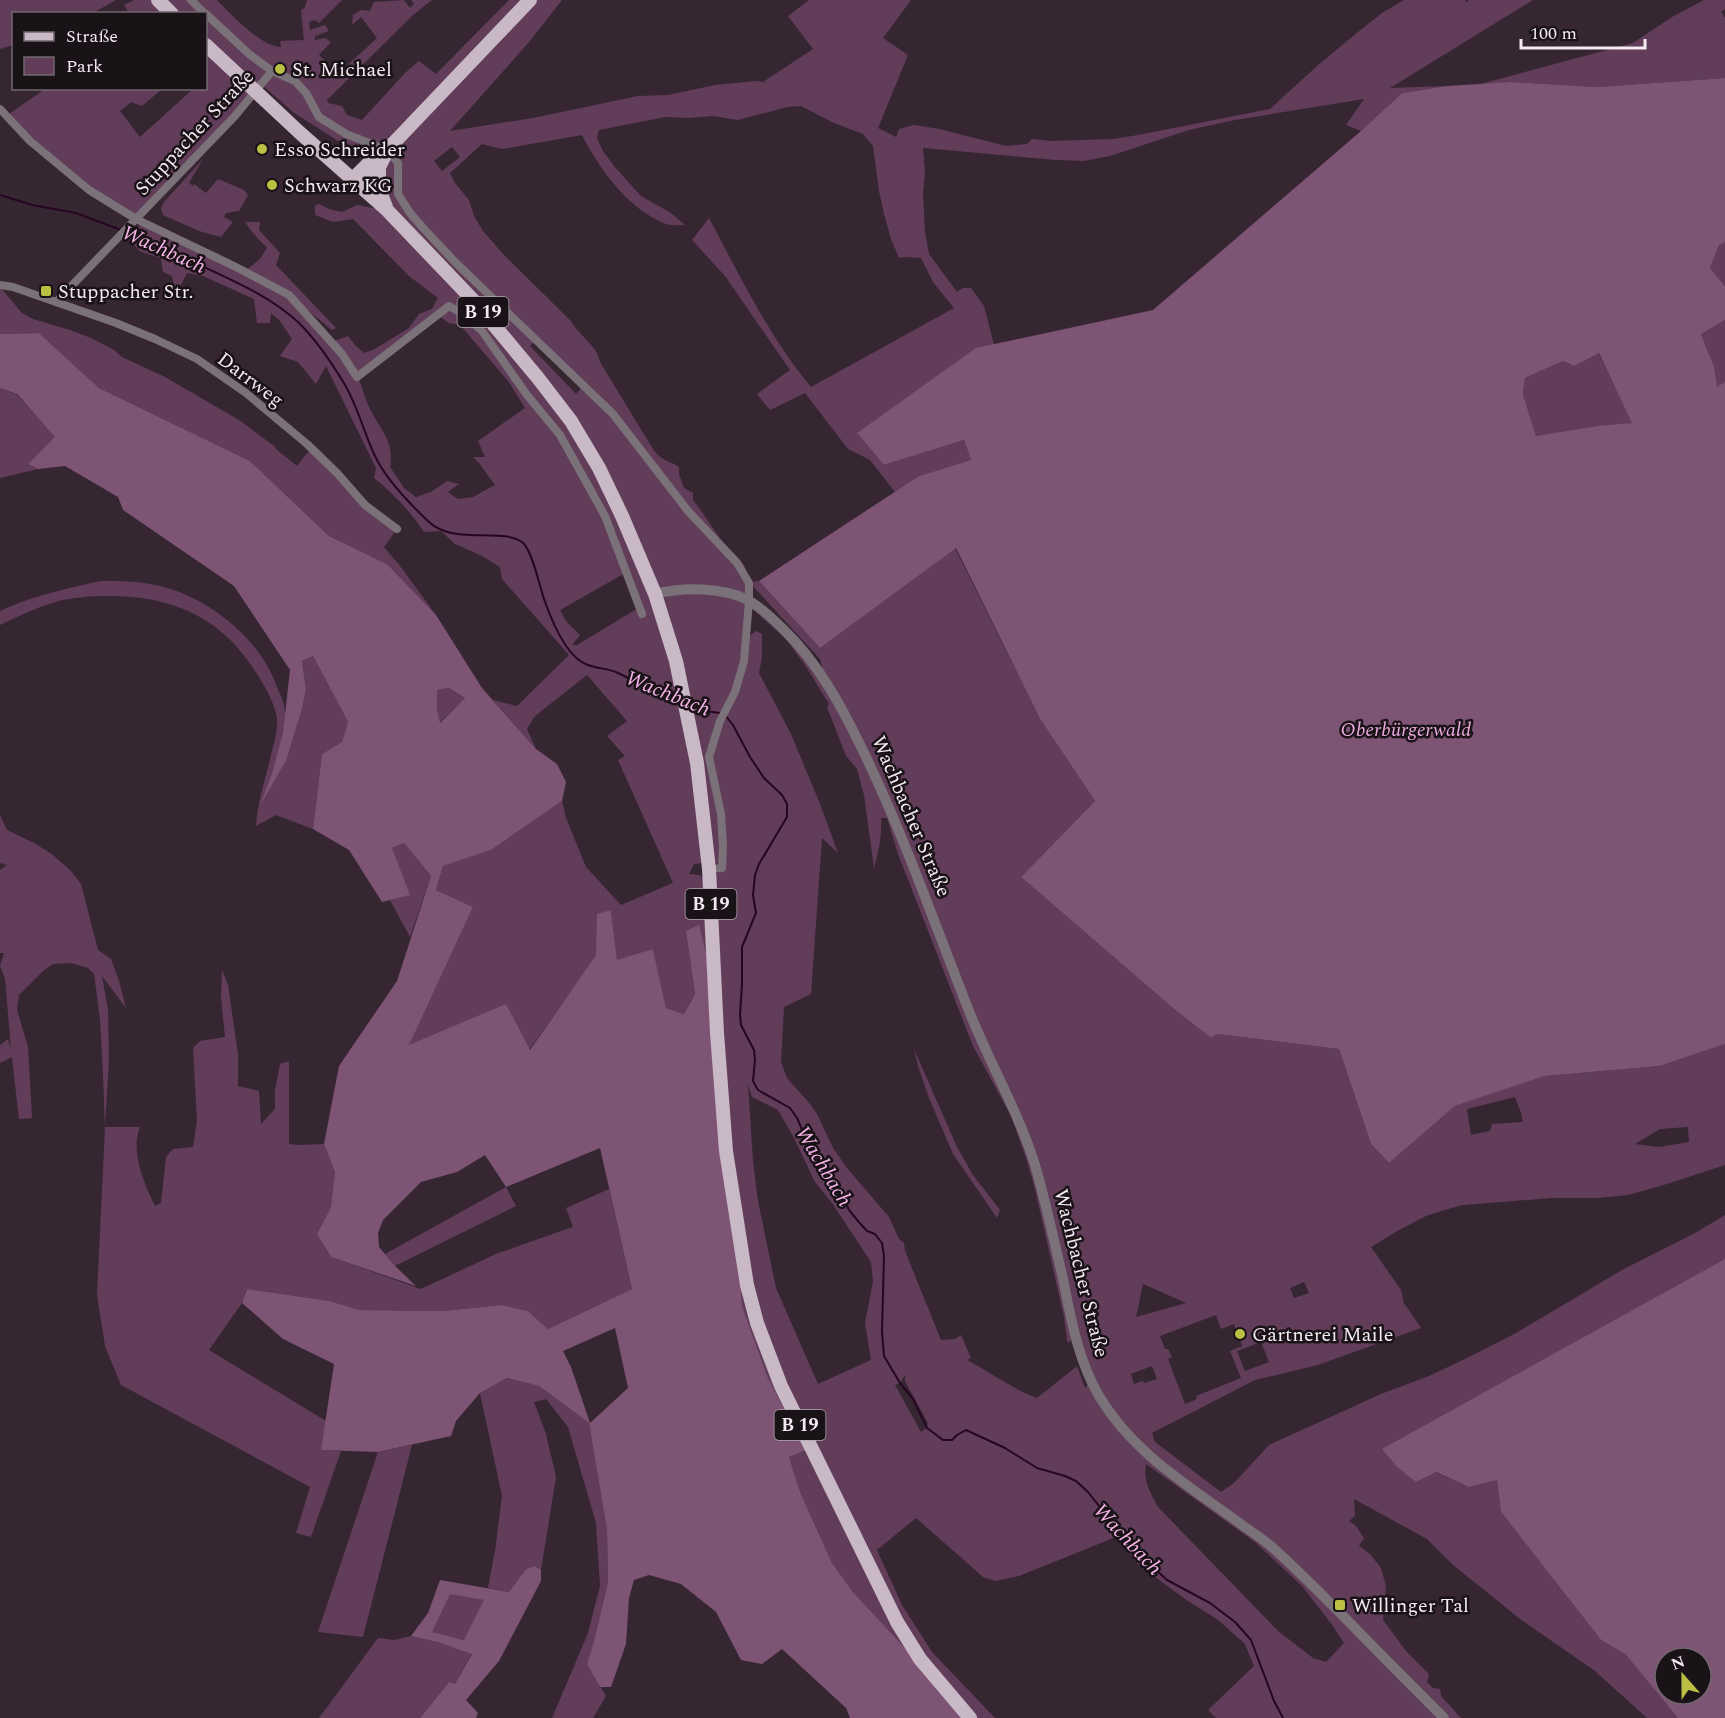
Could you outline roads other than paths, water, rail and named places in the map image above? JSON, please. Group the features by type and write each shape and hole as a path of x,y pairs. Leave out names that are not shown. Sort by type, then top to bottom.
{"main road":[{"path":"158,0 170,12"},
{"path":"207,46 355,182 374,165 530,0"},
{"path":"333,163 351,168 374,165"},
{"name":"B 19","path":"374,165 386,209"},
{"name":"B 19","path":"355,182 386,209 494,325 571,421 599,468 655,594 676,660 697,763 709,869 717,1033 726,1151 745,1275 757,1323 781,1386 897,1622 920,1659 970,1718"}],"street":[{"path":"191,0 203,12"},
{"path":"207,16 249,54 272,71 295,81 306,93 320,117 346,134 387,150 398,163 398,194 410,213 456,263 613,414 688,511 737,563 749,582 744,661 735,692 720,721 709,757 721,814 723,846 722,868 709,869"},
{"name":"Stuppacher Straße","path":"56,302 235,116 272,71"},
{"path":"0,109 30,141 89,190 133,222 234,266 289,295 342,354 357,376 448,306 463,314 482,332 560,435 605,516 642,614"},
{"path":"0,285 13,287 56,302"},
{"name":"Darrweg","path":"56,302 155,339 197,359 246,393 307,444 365,505 397,529"},
{"name":"Wachbacher Straße","path":"655,594 691,588 731,594 749,601 790,636 827,682 882,791 926,897 969,1012 1019,1120 1042,1191 1083,1365 1121,1428 1144,1452 1176,1478 1272,1547 1444,1718"}],"waterway":[{"name":"Wachbach","path":"0,195 32,205 76,213 121,230"},
{"name":"Wachbach","path":"127,232 234,281 275,304 299,323 329,360 350,393 371,447 385,474 429,522 452,533 506,536 524,544 533,562 551,617 560,637 573,655 588,665 614,671 680,702"},
{"name":"Wachbach","path":"691,706 720,713"},
{"name":"Wachbach","path":"725,715 764,778 782,795 787,804 787,817 759,864 755,875 753,895 756,913 742,947 740,1015 741,1025 754,1050 753,1081 758,1090 790,1108 824,1174 858,1221 867,1231 875,1234 882,1243 884,1356 900,1383 913,1399 927,1428 943,1440 952,1440 966,1430 1005,1448 1037,1468 1076,1481 1088,1492 1132,1548 1167,1580 1210,1603 1235,1622 1251,1640 1274,1701 1283,1718"}],"place":[{"name":"St. Michael","path":"280,69"},
{"name":"Esso Schreider","path":"262,149"},
{"name":"Schwarz KG","path":"272,185"},
{"name":"Stuppacher Str.","path":"46,291"},
{"name":"Gärtnerei Maile","path":"1240,1334"},
{"name":"Willinger Tal","path":"1340,1605"}],"park label":[{"name":"Oberbürgerwald","path":"1406,729"}]}
